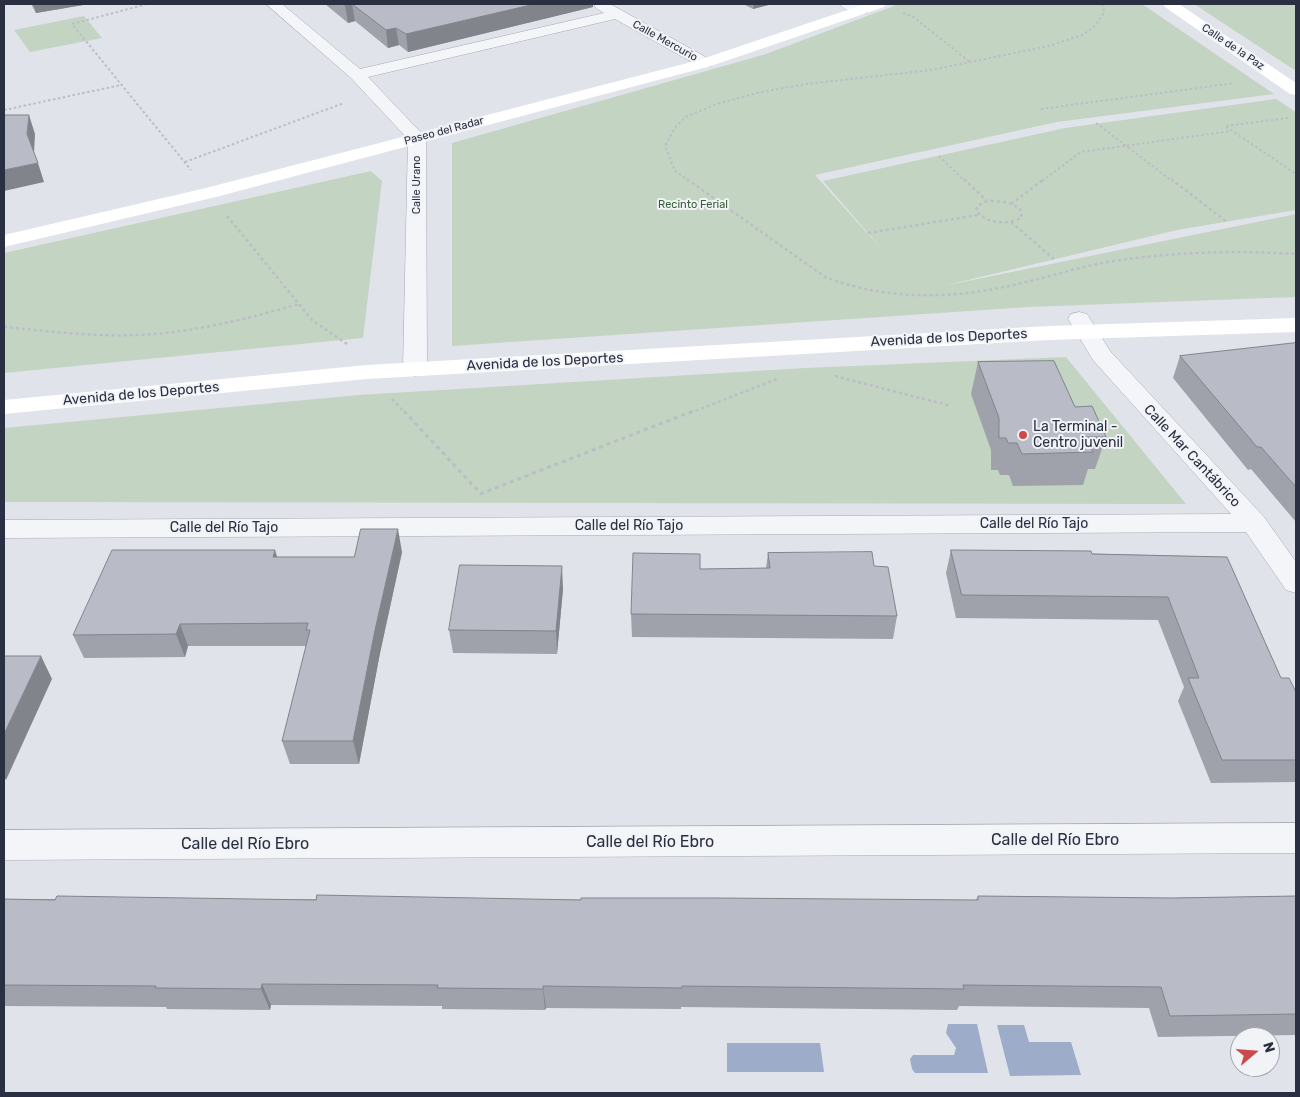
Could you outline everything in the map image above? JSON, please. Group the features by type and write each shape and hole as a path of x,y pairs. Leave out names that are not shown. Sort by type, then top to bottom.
{"street":[{"name":"Calle Urano","path":"277,4 357,75 417,138 416,362"},
{"name":"Calle Mercurio","path":"598,4 705,64"},
{"name":"Paseo del Radar","path":"4,241 209,193 705,64 854,7 879,4"},
{"name":"Calle de la Paz","path":"1170,4 1296,90"},
{"path":"357,75 616,14"},
{"name":"Avenida de los Deportes","path":"4,390 416,362 1296,312"},
{"name":"Avenida de los Deportes","path":"4,406 367,372 416,362 800,346 1083,325 1296,326"},
{"name":"Calle Mar Cantábrico","path":"1083,325 1101,355 1125,383 1254,523 1296,583"},
{"name":"Calle del Río Tajo","path":"4,529 1254,523"},
{"name":"Calle del Río Ebro","path":"4,845 1296,838"}],"path":[{"path":"1103,4 1104,13 1093,28 1071,40 970,62 893,75 806,84 760,92 717,104 687,116 676,126 665,146 668,157 675,171 825,277 843,285 864,290 917,296 996,289 1066,271 1150,257 1230,252 1296,254"},
{"path":"896,10 912,16 970,62"},
{"path":"1041,109 1278,78"},
{"path":"4,110 121,85"},
{"path":"185,162 374,92"},
{"path":"1296,117 1225,126 1296,174"},
{"path":"1096,124 1227,222"},
{"path":"1011,204 1081,152 1231,130"},
{"path":"939,156 987,201"},
{"path":"868,233 978,215 989,221 1011,222 1017,221 1022,215 1019,208 1011,204 987,201 976,207 978,215"},
{"path":"1011,222 1054,259"},
{"path":"4,327 78,335 156,334 225,322 299,304"},
{"path":"800,346 805,368"},
{"path":"473,497 805,368 951,406"},
{"path":"367,372 481,494"}],"green space":[{"name":"Recinto Ferial","path":"899,4 1142,4 1274,94 1057,122 815,175 886,254 823,181 1065,128 1276,99 1296,112 1296,210 1177,230 943,286 1296,214 1296,297 1028,307 452,346 452,143 766,54"},
{"path":"1194,4 1296,4 1296,71"},
{"path":"84,16 102,38 30,52 14,30"},
{"path":"371,171 382,181 363,338 4,373 4,253"},
{"path":"1066,357 1186,504 4,502 4,428 359,395 805,368"}],"water":[{"path":"948,1024 977,1024 988,1073 915,1073 910,1059 913,1055 954,1055 956,1048 946,1033"},
{"path":"997,1025 1024,1025 1029,1042 1071,1042 1081,1075 1010,1076"},
{"path":"727,1043 820,1043 824,1072 727,1072"}],"building":[{"path":"352,4 535,4 406,34 396,28 386,30"},
{"path":"4,115 29,115 27,134 38,163 4,170"},
{"path":"1296,343 1296,487 1261,447 1257,447 1180,356"},
{"path":"1054,361 1075,407 1092,406 1106,437 1086,437 1093,452 1022,454 1017,443 1008,443 1006,438 999,438 999,418 978,362"},
{"path":"361,529 398,529 375,630 353,741 282,741 310,630 306,630 308,623 180,624 176,634 73,635 112,550 275,550 273,557 354,557"},
{"path":"951,550 1091,551 1092,554 1227,557 1281,678 1289,678 1296,692 1296,760 1222,760 1188,678 1199,678 1168,597 962,595"},
{"path":"872,552 874,566 888,567 897,616 631,614 633,553 700,554 700,569 770,568 768,553"},
{"path":"460,565 562,566 556,631 449,630"},
{"path":"4,656 41,656 4,734"},
{"path":"317,895 581,900 581,898 715,898 978,900 978,896 1171,898 1296,896 1296,1014 1170,1016 1161,987 963,985 964,989 543,986 543,989 437,988 438,985 262,984 261,989 4,985 4,899 55,900 57,896 316,900"}],"place":[{"name":"La Terminal - Centro juvenil","path":"1023,435"}]}
